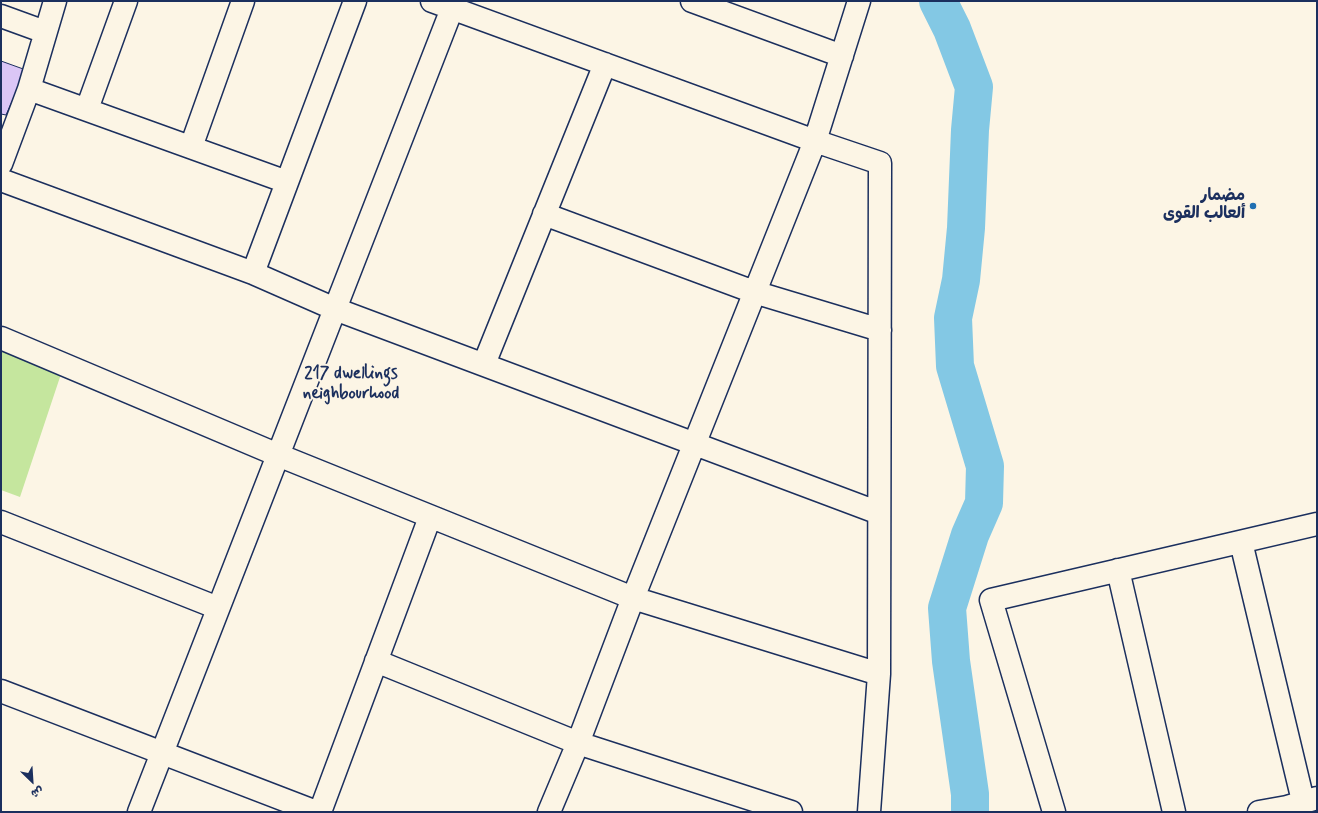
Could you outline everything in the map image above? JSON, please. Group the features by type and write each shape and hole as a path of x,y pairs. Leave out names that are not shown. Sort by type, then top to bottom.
{"street":[{"path":"1,164 29,89 55,1"},
{"path":"87,109 126,1"},
{"path":"191,147 243,1"},
{"path":"253,273 355,1"},
{"path":"432,1 454,5 605,64 815,141 880,163 879,674 869,812"},
{"path":"692,1 842,56"},
{"path":"550,812 694,443 815,141 859,1"},
{"path":"139,812 454,5"},
{"path":"1,16 45,32"},
{"path":"484,364 605,64"},
{"path":"29,89 287,182"},
{"path":"1,180 253,273 335,309 879,513"},
{"path":"544,214 754,292 880,330"},
{"path":"1,338 278,455 633,598 879,674"},
{"path":"320,812 430,517"},
{"path":"1,522 218,608"},
{"path":"1054,812 991,600 1317,524"},
{"path":"1241,542 1299,804 1259,812"},
{"path":"1118,570 1174,812"},
{"path":"376,661 578,743 792,812"},
{"path":"1,691 316,812"}],"green space":[{"path":"1,350 62,371 20,497 1,490"}],"building":[{"path":"1,61 26,70 6,115 1,114"}],"waterway":[{"path":"938,1 952,29 974,87 970,130 966,228 961,280 953,318 955,366 985,466 984,503 970,535 947,608 951,661 970,794 970,812"}],"place":[{"name":"مضمار ألعالب القوى","path":"1253,206"}],"district":[{"name":"217 dwellings neighbourhood","path":"351,384"}]}
